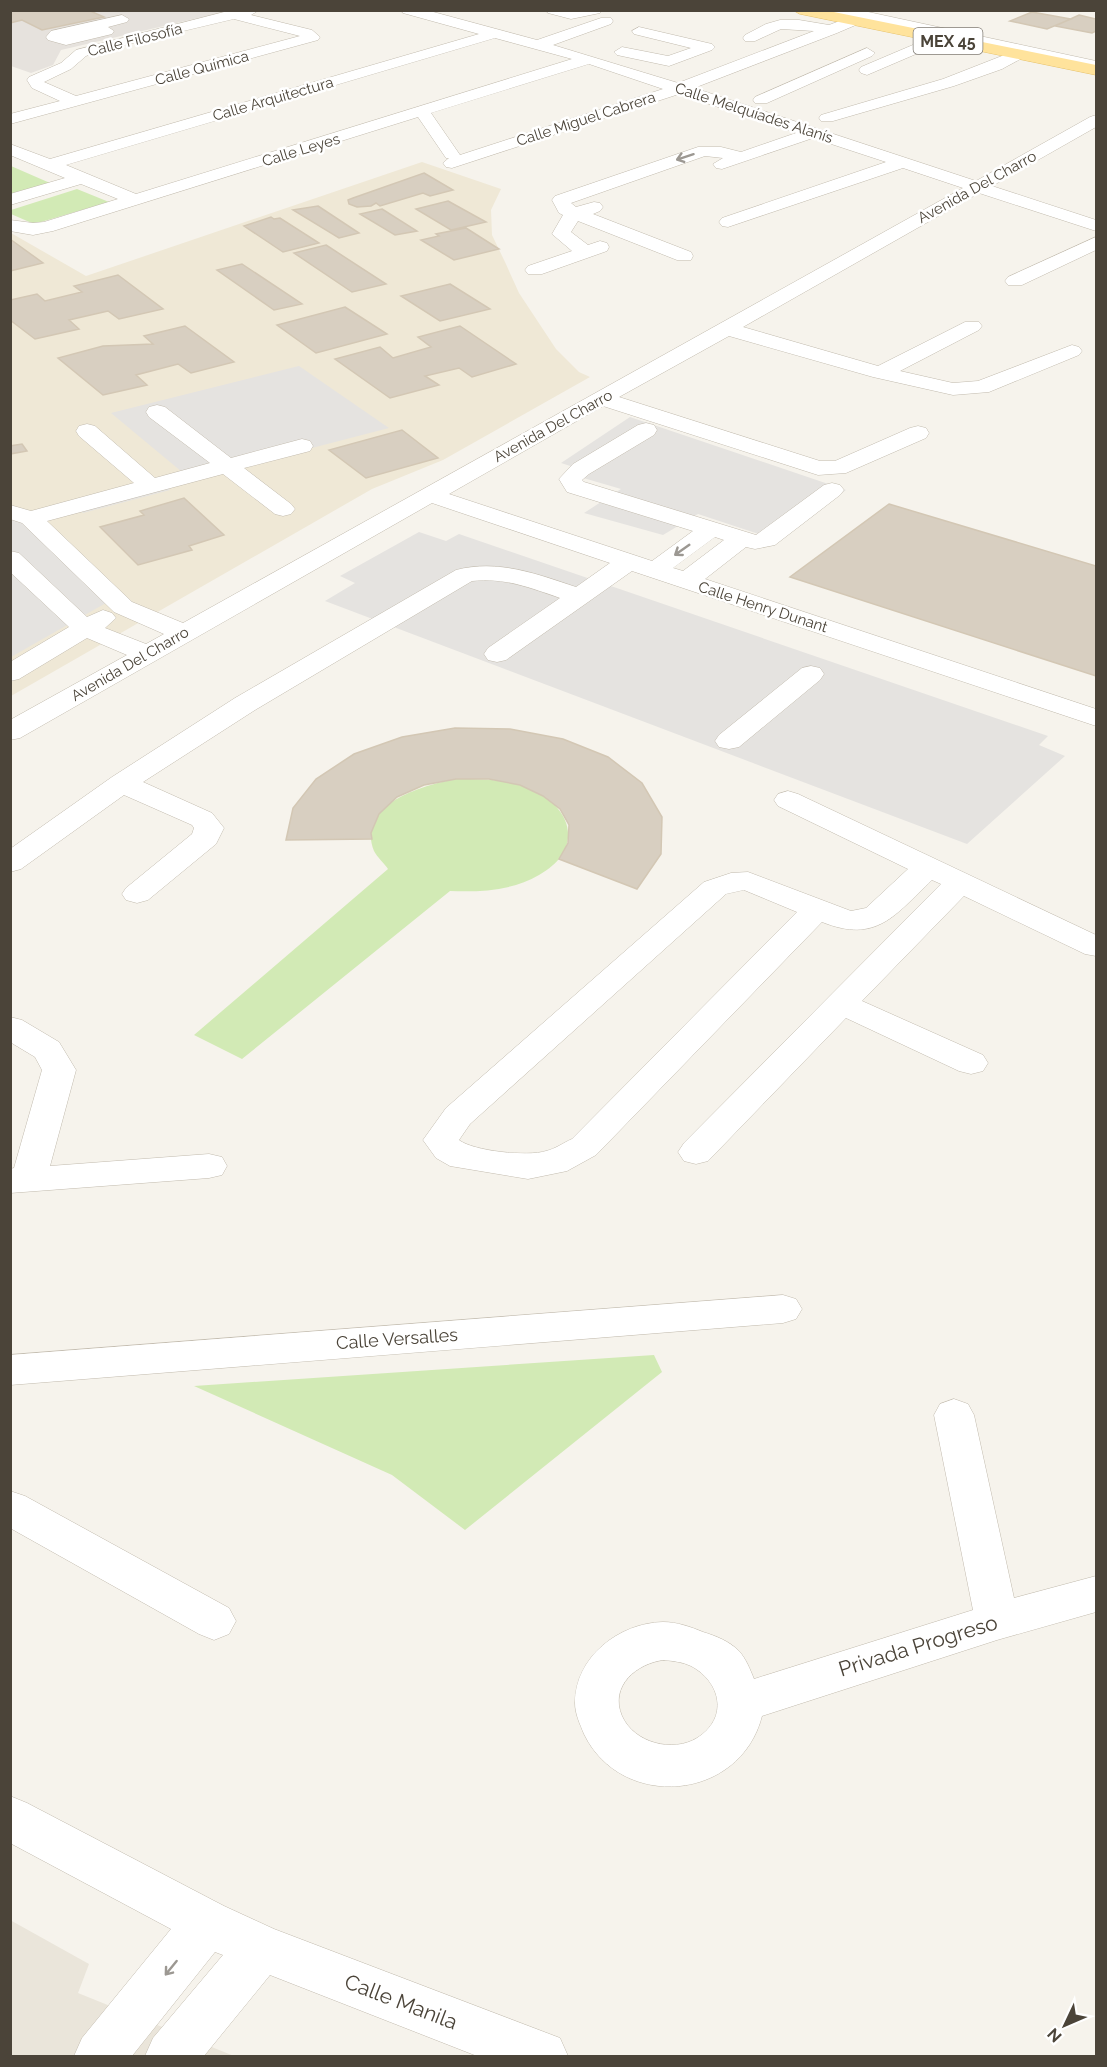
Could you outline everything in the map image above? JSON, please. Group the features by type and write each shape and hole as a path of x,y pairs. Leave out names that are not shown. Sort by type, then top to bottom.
{"main road":[{"name":"MEX 45","path":"800,10 860,16 939,39 1096,70"},
{"name":"MEX 45","path":"886,10 1096,52"}],"street":[{"path":"135,15 56,34 53,37 61,40 72,39 199,10"},
{"name":"Calle Filosofía","path":"76,102 38,85 35,80 66,66 81,53 90,49 252,10"},
{"name":"Calle Melquíades Alanís","path":"408,10 541,44 592,54 678,89 1096,225"},
{"path":"554,10 571,15 601,16"},
{"path":"836,10 1096,66"},
{"name":"Calle Química","path":"10,119 313,37 307,33 234,15"},
{"path":"541,44 558,39 601,16"},
{"path":"860,16 1096,59"},
{"name":"Calle Miguel Cabrera","path":"422,112 452,159 678,89 834,30 860,16"},
{"path":"807,40 744,40 764,28 778,24 834,30"},
{"path":"592,54 669,61 707,47 639,31"},
{"name":"Calle Arquitectura","path":"49,165 497,33"},
{"path":"558,39 592,54 667,67 680,66 720,50"},
{"path":"612,39 690,54"},
{"path":"878,79 939,39"},
{"path":"761,100 867,53"},
{"name":"Calle Leyes","path":"10,225 23,228 46,227 422,112 592,54"},
{"path":"827,118 934,88 1019,55"},
{"path":"827,70 878,79 916,92"},
{"name":"Avenida Del Charro","path":"10,732 1096,120"},
{"path":"710,168 814,132"},
{"path":"10,149 136,200"},
{"path":"684,256 576,213 563,207 561,200 704,151 741,157"},
{"path":"728,222 904,162"},
{"path":"10,200 81,178"},
{"path":"586,252 561,234 564,224 576,213 615,200"},
{"path":"535,270 632,236"},
{"path":"1015,281 1092,250"},
{"path":"880,373 972,326"},
{"path":"728,328 921,384 968,389 981,387 1072,351"},
{"path":"602,399 818,468 838,468 918,433"},
{"path":"157,412 283,509"},
{"path":"646,430 581,469 570,478 571,483 588,491 710,530 756,542 766,540 832,490"},
{"path":"87,431 152,487"},
{"path":"20,515 152,487 302,446"},
{"name":"Calle Henry Dunant","path":"430,495 1096,718"},
{"path":"20,515 123,608 183,633"},
{"path":"654,571 710,530"},
{"path":"686,581 741,539"},
{"path":"10,558 84,628 147,654"},
{"path":"497,654 628,562"},
{"path":"10,863 122,783 245,704 465,575 479,572 505,573 580,596"},
{"path":"10,674 84,628 123,608"},
{"path":"729,741 812,674"},
{"path":"122,783 202,819 209,828 206,837 137,894"},
{"path":"788,800 1096,947"},
{"path":"817,909 584,1147 555,1162 528,1167 462,1157 448,1150 440,1140 458,1116 715,888 731,882 748,881 848,921 862,920 877,915 928,867"},
{"path":"696,1152 959,883"},
{"path":"840,1003 971,1063"},
{"path":"10,1026 47,1050 60,1070 19,1180 209,1167"},
{"name":"Calle Versalles","path":"10,1370 783,1309"},
{"path":"954,1415 997,1621"},
{"path":"10,1508 214,1621"},
{"name":"Privada Progreso","path":"740,1703 997,1621 1096,1594"},
{"name":"Calle Manila","path":"10,1818 207,1923 261,1948 542,2056"},
{"path":"100,2056 207,1923"},
{"path":"171,2056 261,1948"}],"shaded area":[{"path":"10,11 228,11 61,50 53,65 31,73 11,66"},
{"path":"422,162 501,189 491,210 492,235 519,293 556,349 579,372 590,377 443,460 372,489 11,696 11,233 86,276"},
{"path":"299,366 389,428 166,486 170,490 83,513 79,510 42,521 120,595 11,657 11,519 182,472 111,413"},
{"path":"630,417 846,490 774,539 698,514 663,535 584,513 621,489 580,477 586,471 561,463"},
{"path":"419,532 446,541 459,534 1048,736 1039,745 1065,756 967,844 325,601 355,583 340,576"},
{"path":"10,1920 89,1964 78,1993 234,2056 11,2056"}],"green space":[{"path":"11,166 50,183 11,194"},
{"path":"77,189 109,202 34,224 11,214 11,210"},
{"path":"456,779 512,783 537,792 550,801 561,812 567,824 568,837 564,851 555,863 529,880 507,887 484,891 450,891 242,1059 194,1035 388,869 374,851 371,835 374,821 383,809 411,792"},
{"path":"654,1355 662,1372 465,1530 392,1475 194,1386"}],"building":[{"path":"10,10 88,10 104,17 42,30 22,20 10,23"},
{"path":"1032,12 1071,19 1047,29 1010,21"},
{"path":"1079,15 1096,19 1096,31 1092,33 1055,26"},
{"path":"424,173 453,190 430,196 423,193 380,206 376,203 371,206 357,207 349,204 348,200"},
{"path":"448,201 486,222 451,230 416,209"},
{"path":"318,206 359,233 339,238 293,210"},
{"path":"382,209 417,231 395,235 360,214"},
{"path":"271,217 280,218 319,243 283,252 244,226"},
{"path":"466,228 499,249 454,260 421,240 439,236 436,234"},
{"path":"10,239 43,263 10,271"},
{"path":"326,245 386,284 352,292 294,253"},
{"path":"242,264 302,304 274,310 217,270"},
{"path":"118,275 163,309 119,319 108,311 69,320 79,329 35,339 10,320 10,300 37,294 45,301 82,292 74,286"},
{"path":"450,284 490,309 440,321 401,296"},
{"path":"345,307 387,334 316,353 277,325"},
{"path":"185,326 234,362 191,373 178,364 136,375 147,385 103,395 58,358 103,346 153,344 144,336"},
{"path":"460,326 516,364 472,377 459,368 425,376 439,385 390,398 335,359 380,347 393,358 431,347 418,337"},
{"path":"402,430 438,458 366,478 329,450"},
{"path":"22,444 27,451 10,454 10,446"},
{"path":"184,498 224,535 189,546 192,550 138,565 100,527 144,515 140,511"},
{"path":"889,504 1096,566 1096,676 790,577"},
{"path":"455,728 510,729 563,739 608,757 642,783 662,817 661,854 637,889 559,859 568,843 569,825 560,809 543,796 520,785 489,779 456,779 424,785 397,797 379,814 371,833 372,839 286,840 293,808 316,779 354,754 402,737"}]}
